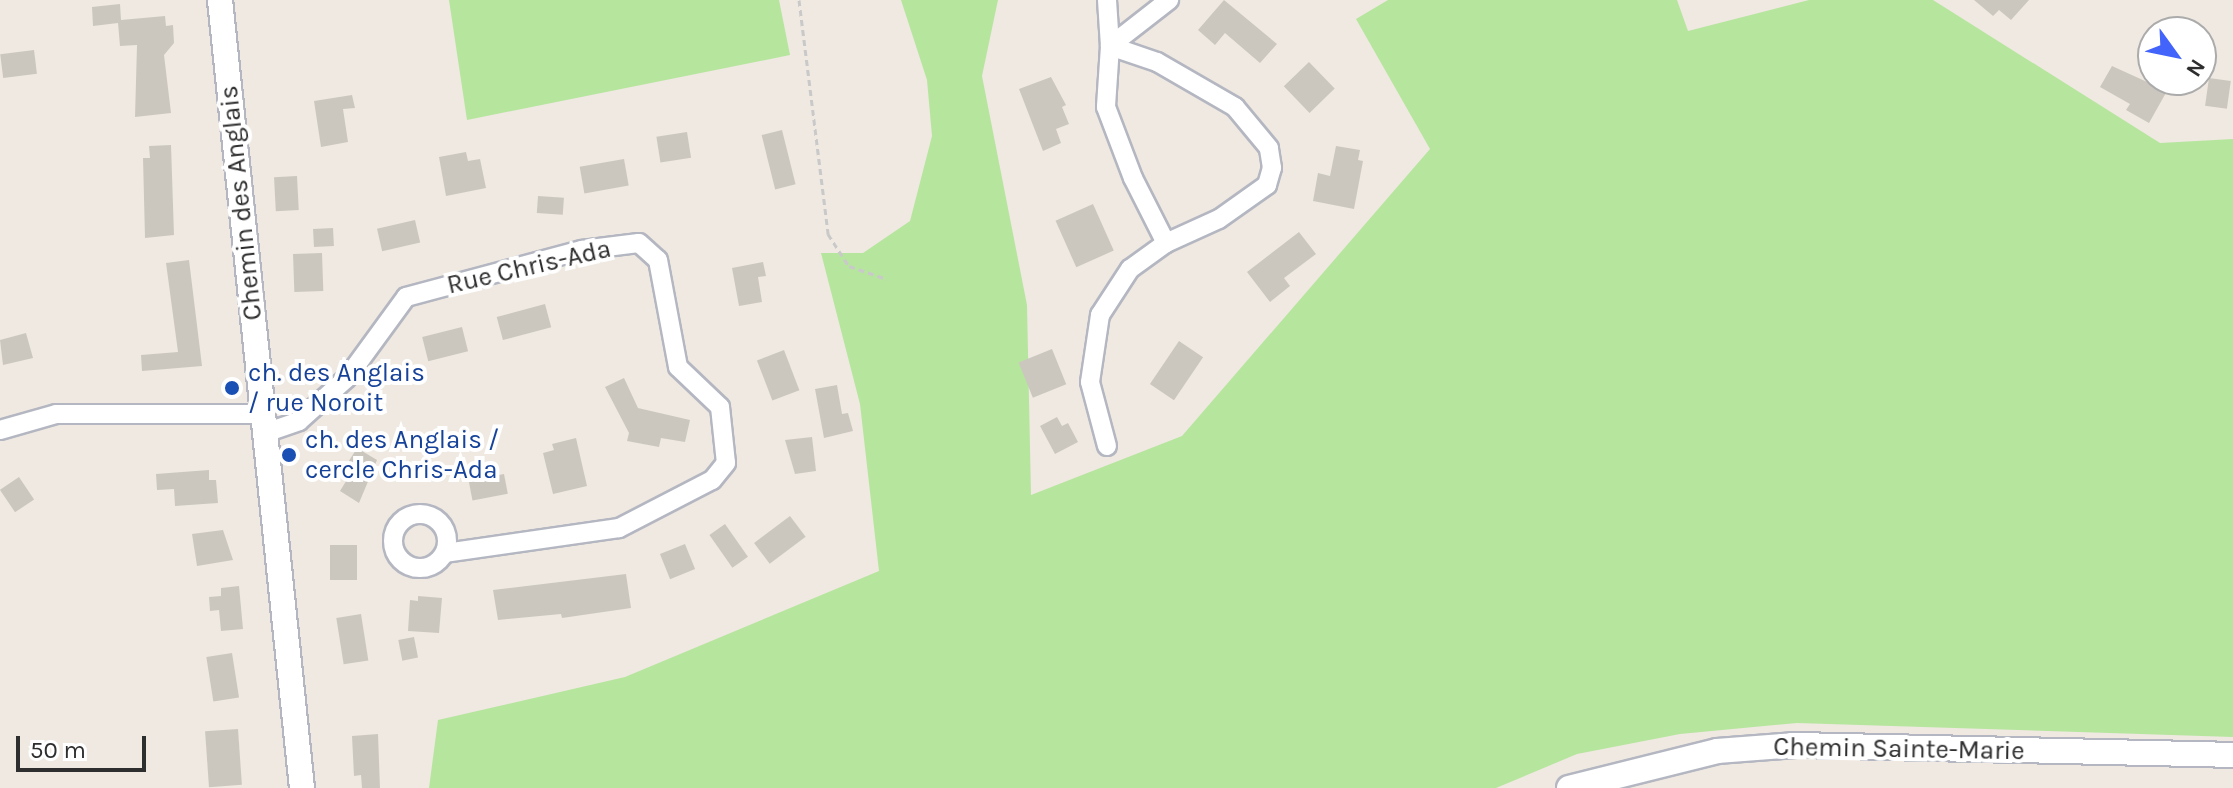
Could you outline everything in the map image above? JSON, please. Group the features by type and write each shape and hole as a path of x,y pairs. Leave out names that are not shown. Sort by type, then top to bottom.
{"street":[{"name":"Chemin des Anglais","path":"220,0 302,788"},
{"path":"1107,0 1110,46 1106,107 1133,178 1166,243"},
{"path":"1110,46 1169,0"},
{"path":"1107,446 1090,382 1100,315 1130,269 1166,243 1219,219 1267,185 1272,168 1269,148 1235,107 1157,62 1110,46"},
{"name":"Rue Chris-Ada","path":"264,424 299,421 347,378 406,297 582,250 639,243 658,260 678,367 720,407 726,463 712,480 619,528 446,553"},
{"path":"0,430 56,414 264,424"},
{"name":"Chemin Sainte-Marie","path":"1569,788 1702,754 1796,745 2233,755"}],"path":[{"path":"799,0 828,234 849,266 887,279"}],"green space":[{"path":"449,0 779,0 790,55 467,120"},
{"path":"901,0 998,0 982,76 1027,305 1031,495 1182,436 1430,149 1356,19 1388,0 1677,0 1688,31 1809,0 1933,0 2160,143 2233,139 2233,737 1797,723 1680,734 1577,754 1496,788 429,788 438,720 625,677 879,571 860,404 821,253 863,253 910,221 932,136 927,80"}],"building":[{"path":"1224,0 1277,44 1260,63 1225,33 1215,45 1198,30"},
{"path":"1974,0 2029,0 2011,20 1999,10 1993,16"},
{"path":"120,4 121,20 165,16 166,26 173,25 174,43 164,55 171,113 135,117 137,45 120,46 118,23 93,26 92,7"},
{"path":"34,50 37,74 3,78 0,54"},
{"path":"1309,62 1335,89 1310,113 1284,86"},
{"path":"2112,66 2137,77 2137,96 2164,96 2149,123 2126,110 2130,104 2100,87"},
{"path":"1051,77 1066,105 1062,107 1069,124 1056,129 1061,143 1043,151 1019,89"},
{"path":"2217,79 2231,81 2227,109 2205,106 2206,96 2217,96"},
{"path":"352,95 355,108 343,109 348,142 321,147 314,101"},
{"path":"782,130 796,184 775,189 762,135"},
{"path":"687,132 691,158 660,163 656,137"},
{"path":"171,145 174,235 145,238 143,158 150,158 149,146"},
{"path":"1336,146 1360,150 1358,160 1363,161 1354,209 1313,201 1318,173 1330,176"},
{"path":"466,152 468,161 480,159 486,188 446,196 439,157"},
{"path":"624,159 629,186 584,193 580,167"},
{"path":"297,176 299,210 276,211 274,177"},
{"path":"538,196 564,198 563,215 537,213"},
{"path":"1093,204 1114,251 1076,267 1056,221"},
{"path":"415,220 420,242 382,251 377,229"},
{"path":"333,228 334,246 314,247 313,229"},
{"path":"1299,232 1316,254 1284,278 1290,286 1270,302 1247,272"},
{"path":"322,253 323,291 294,292 293,254"},
{"path":"189,260 202,366 142,371 141,355 178,352 166,263"},
{"path":"763,262 766,276 758,277 762,302 739,306 732,268"},
{"path":"545,304 551,327 503,340 497,317"},
{"path":"462,327 468,351 428,361 422,337"},
{"path":"26,333 33,358 3,365 0,340"},
{"path":"1179,341 1203,357 1174,400 1150,384"},
{"path":"1052,349 1066,384 1033,398 1019,362"},
{"path":"784,350 799,390 772,401 757,360"},
{"path":"624,378 638,408 690,420 685,442 661,438 659,447 627,441 629,433 605,387"},
{"path":"837,385 842,414 848,413 853,431 824,438 815,389"},
{"path":"1057,417 1062,426 1068,423 1078,442 1055,454 1040,426"},
{"path":"812,437 816,471 795,474 785,440"},
{"path":"576,438 587,486 553,494 543,453 554,450 552,444"},
{"path":"357,448 377,460 359,503 340,491 354,468 347,464"},
{"path":"209,470 209,480 216,480 218,503 175,506 174,489 157,490 156,474"},
{"path":"504,474 508,494 472,501 469,481"},
{"path":"19,477 34,499 15,512 0,490"},
{"path":"790,516 806,537 770,564 754,543"},
{"path":"725,524 748,557 732,568 709,535"},
{"path":"223,530 233,560 197,566 192,534"},
{"path":"685,544 695,569 670,579 660,554"},
{"path":"330,545 357,545 357,580 330,580"},
{"path":"626,574 631,608 562,618 561,614 498,620 493,590"},
{"path":"239,586 243,629 221,631 219,610 210,611 209,597 221,596 221,588"},
{"path":"418,596 442,598 439,633 408,631 410,600 418,601"},
{"path":"361,614 368,660 344,664 336,618"},
{"path":"414,637 418,658 402,661 398,640"},
{"path":"232,653 239,697 213,702 206,657"},
{"path":"238,729 242,785 209,787 205,731"},
{"path":"378,734 380,788 362,788 361,775 354,776 352,736"}],"place":[{"name":"ch. des Anglais / rue Noroit","path":"232,388"},
{"name":"ch. des Anglais / cercle Chris-Ada","path":"289,455"}]}
